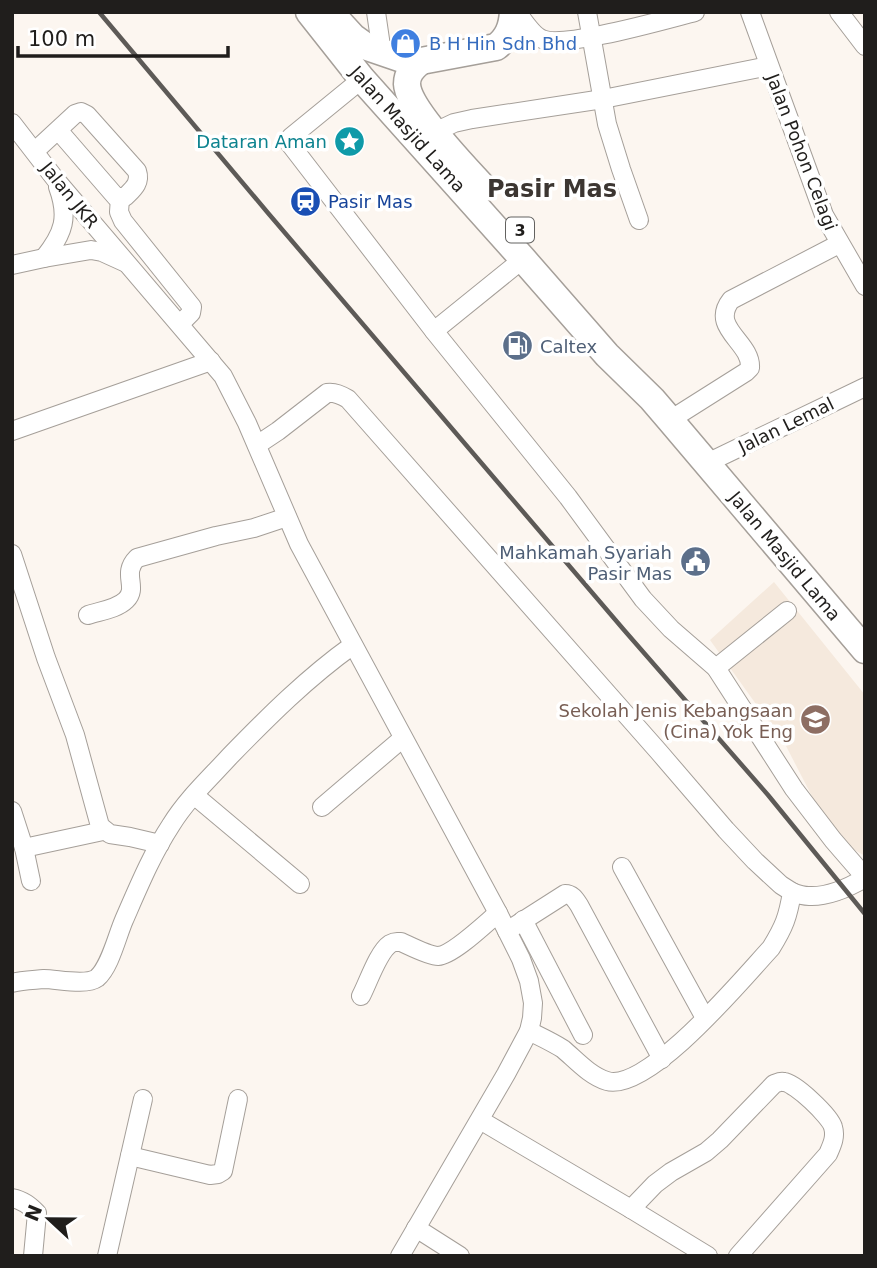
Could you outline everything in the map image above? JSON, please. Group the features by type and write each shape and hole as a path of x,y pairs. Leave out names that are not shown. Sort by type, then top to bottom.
{"highway":[{"name":"Jalan Masjid Lama","path":"309,12 362,79 523,259 592,327"},
{"name":"Jalan Masjid Lama","path":"330,12 353,37 367,47 405,60 421,61"},
{"path":"421,61 496,47 510,32 515,12"},
{"name":"Jalan Masjid Lama","path":"421,61 409,72 408,90 435,132 592,327 607,355 652,399 865,650"}],"street":[{"path":"376,12 382,53"},
{"path":"515,12 539,38 556,42 592,37 695,12"},
{"path":"587,12 607,124 639,220"},
{"name":"Jalan Pohon Celagi","path":"750,12 824,215 865,286"},
{"path":"839,12 865,46"},
{"path":"435,132 472,118 603,100 769,66"},
{"path":"257,444 327,393 342,395 348,399 726,830 780,885 792,892 809,896 837,892 865,878 794,789 716,668 643,599 568,497 434,331 290,144 291,137 362,79"},
{"path":"35,151 75,114 87,115 137,171 137,186 125,197 116,197 58,130"},
{"name":"Jalan JKR","path":"12,123 56,180 223,376 257,444 299,544 507,931 529,981 533,1003 529,1031"},
{"path":"44,258 57,242 62,227 64,203 56,180"},
{"path":"120,198 119,212 123,221 192,307 191,313 180,324"},
{"path":"670,420 750,368 749,359 726,324 723,315 725,306 731,300 839,244"},
{"path":"12,265 91,250 130,265"},
{"path":"434,331 523,259"},
{"path":"12,431 211,361"},
{"name":"Jalan Lemal","path":"706,463 865,387"},
{"path":"88,615 117,606 128,598 132,586 129,572 137,558 287,517"},
{"path":"12,554 75,735 103,831"},
{"path":"716,668 787,611"},
{"path":"12,982 46,979 85,981 98,977 108,961 132,901 160,844 194,794 273,712 353,645"},
{"path":"322,807 403,737"},
{"path":"194,794 300,884"},
{"path":"12,811 31,881"},
{"path":"24,848 103,831 160,844"},
{"path":"622,867 705,1018"},
{"path":"401,1256 529,1031 562,1049 609,1082 640,1073 681,1043 771,948 788,915 792,892"},
{"path":"507,931 565,894 570,894 579,905 662,1059"},
{"path":"361,996 389,944 401,942 437,956 460,945 498,913"},
{"path":"523,920 583,1035"},
{"path":"631,1209 655,1184 720,1140 774,1084 786,1082 793,1085 830,1119 834,1138 832,1145 828,1154 738,1256"},
{"path":"107,1256 143,1099"},
{"path":"130,1156 210,1175 218,1174 223,1171 238,1099"},
{"path":"480,1120 708,1256"},
{"path":"12,1198 30,1206 37,1213 33,1256"},
{"path":"416,1228 460,1256"}],"shaded area":[{"name":"Sekolah Jenis Kebangsaan (Cina) Yok Eng","path":"774,582 865,695 865,856 853,849 817,806 786,746 710,640"}],"railway":[{"path":"99,12 624,630 768,795 865,914"}],"place":[{"name":"B H Hin Sdn Bhd","path":"406,43"},
{"name":"Dataran Aman","path":"350,141"},
{"name":"Pasir Mas","path":"305,201"},
{"name":"Caltex","path":"517,346"},
{"name":"Mahkamah Syariah Pasir Mas","path":"695,562"},
{"name":"Sekolah Jenis Kebangsaan (Cina) Yok Eng","path":"816,720"}],"district":[{"name":"Pasir Mas","path":"552,189"}]}
